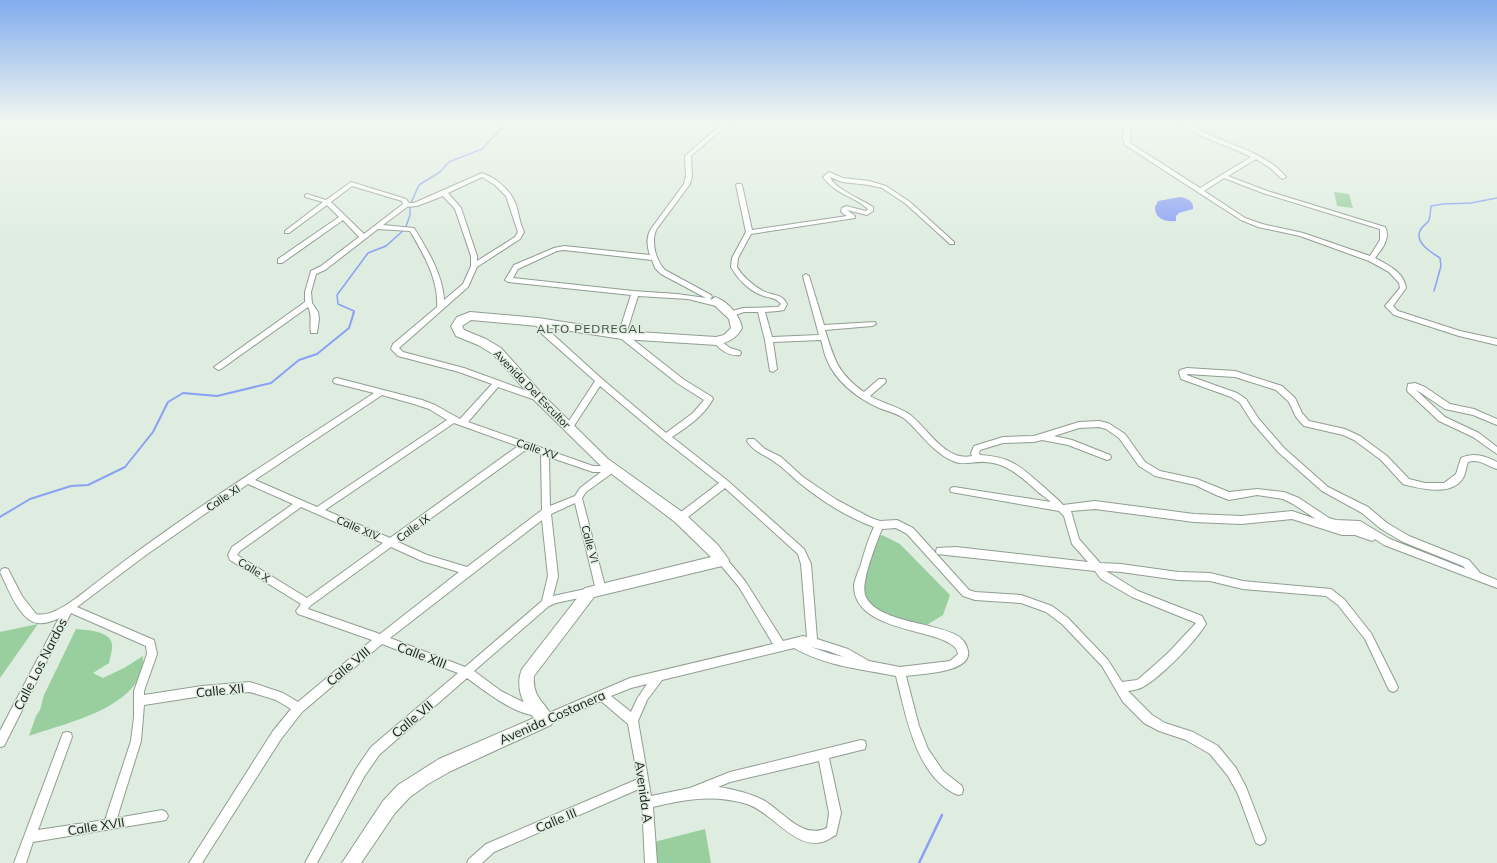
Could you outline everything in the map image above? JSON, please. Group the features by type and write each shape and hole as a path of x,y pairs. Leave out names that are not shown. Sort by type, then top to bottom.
{"street":[{"path":"688,162 689,176 687,184 651,234 650,244 659,269 717,303 732,314 736,323 735,331 728,337 717,341 727,350 737,353"},
{"path":"1156,162 1252,223 1300,234 1371,258 1394,273 1402,282 1403,288 1393,298 1389,306 1396,313 1459,333 1497,342"},
{"path":"1201,190 1246,162"},
{"path":"1267,162 1273,166 1283,177"},
{"path":"749,232 853,217 844,212 844,209 846,208 867,213 871,210 871,208 855,198 839,191 826,177 828,174 842,180 869,183 884,187 908,203 952,243"},
{"path":"314,331 314,312 309,303 308,292 313,273 323,268 406,205 415,205 482,175 502,186 512,201 521,232 518,238 474,266"},
{"path":"1224,176 1265,192 1383,228 1385,232 1384,238 1371,258"},
{"path":"287,232 351,184 404,200 406,205"},
{"path":"732,314 743,310 778,309 782,308 784,304 780,299 758,290 736,271 733,261 749,232 739,185"},
{"path":"444,193 458,208 474,256 474,266 466,285 395,349 402,354 461,370 539,398"},
{"path":"307,196 328,202 364,238"},
{"path":"280,261 343,217"},
{"path":"378,227 412,230 416,235 439,290 441,302 440,307"},
{"path":"654,258 564,248 556,249 516,267 508,280 635,293 668,294 702,298 717,303"},
{"path":"806,276 822,328 822,337 835,370 864,396 880,405 905,415 951,457 965,461 978,458 994,459 1026,474 1041,490 1054,500 1062,510"},
{"path":"635,293 622,335 680,380 709,399 707,405 702,411 666,437"},
{"path":"218,367 309,303"},
{"path":"761,310 769,340 773,369"},
{"name":"Avenida Del Escultor","path":"717,341 622,335 538,322 470,316 461,320 456,326 460,333 482,342 497,351 539,398 612,468 680,518 713,549 742,584 780,646"},
{"path":"538,322 545,332 599,381 666,437 726,483 801,552 806,564 812,643 850,655 866,665"},
{"path":"822,328 872,324"},
{"path":"769,340 822,337"},
{"path":"1476,576 1466,562 1406,539 1384,526 1365,510 1325,489 1281,450 1254,420 1243,401 1234,395 1190,380 1184,377 1183,372 1235,374 1279,388 1292,400 1299,415 1307,424 1345,432 1357,438 1384,458 1406,482 1425,486 1445,486 1460,476 1464,460 1468,457 1476,457 1497,466"},
{"path":"318,511 452,420 432,407 419,402 337,381"},
{"path":"569,427 599,381"},
{"path":"864,396 882,381"},
{"path":"462,423 497,383"},
{"path":"1497,422 1474,412 1448,408 1422,389 1411,386 1410,390 1442,419 1476,435 1497,451"},
{"name":"Calle XI","path":"69,608 148,548 380,392"},
{"name":"Calle XV","path":"452,420 593,469 612,468"},
{"path":"978,458 976,450 980,447 1004,440 1028,440 1090,423 1108,426 1122,436 1142,464 1158,474 1197,482 1218,493 1229,496 1257,492 1284,496 1296,501 1326,521 1336,524 1357,524 1387,542"},
{"path":"1042,436 1069,442 1107,456"},
{"path":"751,441 762,451 778,459 790,471 834,503 868,521 880,525 897,524 910,531 966,593 975,596 1021,599 1049,609 1065,621 1105,663 1127,698 1148,719 1163,727 1190,736 1214,750 1232,772 1242,791 1260,839"},
{"name":"Calle IX","path":"304,607 526,446"},
{"path":"545,452 547,517 553,576 546,603"},
{"path":"578,498 583,490 612,468"},
{"name":"Calle XIV","path":"249,481 300,504 393,542 425,558 468,571"},
{"path":"680,518 726,483"},
{"path":"954,490 1051,506 1062,510 1068,514 1075,541 1104,576 1135,594 1199,619 1201,624 1197,632 1139,684 1120,687"},
{"name":"Calle VIII","path":"195,863 277,735 298,708 381,639 468,571 547,517 578,498"},
{"name":"Calle VI","path":"578,498 596,591"},
{"name":"Calle X","path":"300,504 238,548 232,554 233,557 304,607"},
{"path":"1062,510 1079,505 1095,505 1194,518 1241,520 1292,515 1342,531 1359,532 1465,574 1476,576 1497,584"},
{"path":"795,644 812,653 831,659 856,665 866,665 879,669 900,672 952,664 963,656 963,651 959,643 948,636 894,622 880,615 869,607 861,597 858,592 859,584 877,529 880,525"},
{"path":"940,551 956,551 1098,567 1121,568 1178,576 1210,577 1243,585 1328,592 1341,602 1368,636 1393,687"},
{"path":"546,603 722,560"},
{"path":"5,572 15,595 34,618 46,617 69,608 151,643 152,654 139,691 139,717 136,741 108,824"},
{"path":"542,716 526,687 525,679 527,674 596,591"},
{"name":"Calle VII","path":"311,863 368,759 375,751 546,603"},
{"name":"Calle XIII","path":"304,607 381,639 467,672 497,694 542,716"},
{"name":"Calle Los Nardos","path":"0,742 69,608"},
{"name":"Avenida Costanera","path":"351,863 389,807 404,791 422,778 542,716 602,695 630,682 803,641 812,643"},
{"path":"900,672 921,745 927,760 939,775 958,790"},
{"path":"602,695 633,721 643,697 661,675"},
{"name":"Calle XII","path":"138,701 202,691 250,687 279,696 298,708"},
{"name":"Avenida A","path":"633,721 647,803 651,863"},
{"path":"20,863 66,737"},
{"path":"692,792 702,786 730,777 861,745"},
{"path":"647,803 692,792 721,793 747,799 768,809 790,828 806,836 825,837 832,831 835,814 823,754"},
{"name":"Calle III","path":"473,863 490,848 644,782"},
{"name":"Calle XVII","path":"30,837 162,816"}],"green space":[{"path":"1334,192 1349,194 1353,208 1337,206"},
{"path":"882,535 900,544 950,595 943,615 920,629 894,622 856,593 878,536"},
{"path":"38,624 0,678 0,632"},
{"path":"76,629 103,634 107,636 112,644 109,663 93,673 103,678 124,668 143,656 143,666 141,672 134,685 123,696 109,706 93,714 29,736 36,716 40,710 44,695"},
{"path":"705,829 711,863 655,863 654,842"}],"water":[{"path":"1180,197 1190,200 1193,209 1179,213 1176,216 1176,221 1161,219 1155,211 1158,201"}],"waterway":[{"path":"353,313 354,311 338,304 337,295 368,253 386,246 405,229 410,215 410,205 419,185 440,172 449,162"},
{"path":"1434,291 1441,266 1440,258 1424,246 1419,238 1421,229 1429,220 1431,206 1471,203 1497,198"},
{"path":"0,517 30,499 71,486 88,485 125,467 153,432 168,402 183,393 217,396 271,383 299,360 317,354 349,328 354,312"},
{"path":"919,863 942,815"}],"district":[{"name":"ALTO PEDREGAL","path":"591,329"}]}
